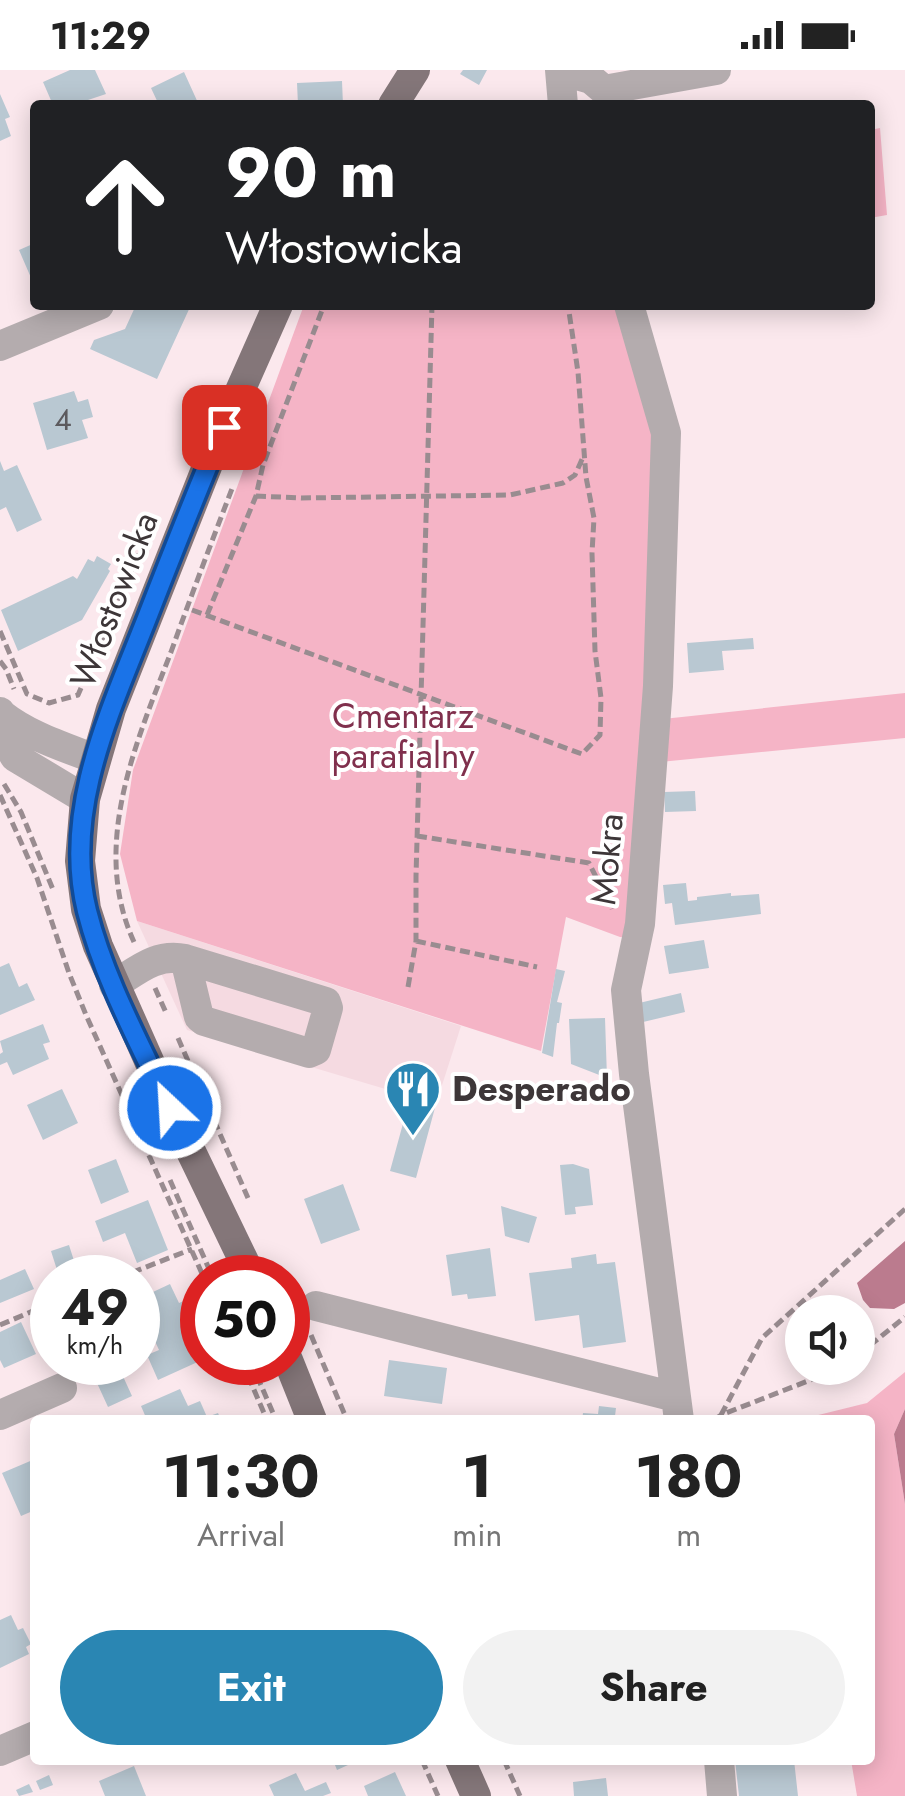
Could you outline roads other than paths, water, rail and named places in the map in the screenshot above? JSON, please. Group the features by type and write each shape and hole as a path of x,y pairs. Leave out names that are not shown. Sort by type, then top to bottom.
{"main road":[{"path":"396,100 415,70"},
{"name":"Włostowicka","path":"241,1255 98,946 86,909 80,861 85,800 111,709 246,373 276,310"},
{"path":"298,1385 310,1415"},
{"path":"462,1765 476,1796"}],"street":[{"path":"563,100 560,70 590,79 604,90 716,70"},
{"path":"0,346 87,310"},
{"name":"Mokra","path":"631,310 666,433 658,686 640,924 626,990 677,1408"},
{"path":"1,713 32,734 95,759"},
{"path":"1,713 6,741 16,757 85,800"},
{"path":"114,984 161,957 185,958 326,1002 328,1008 316,1050 309,1053 204,1021 199,1016 185,958"},
{"path":"316,1306 677,1408"},
{"path":"0,1415 62,1388"},
{"path":"0,1752 30,1738"},
{"path":"719,1765 722,1796"}],"place":[{"name":"Desperado","path":"413,1138"}],"park label":[{"name":"Cmentarz parafialny","path":"403,736"}]}
